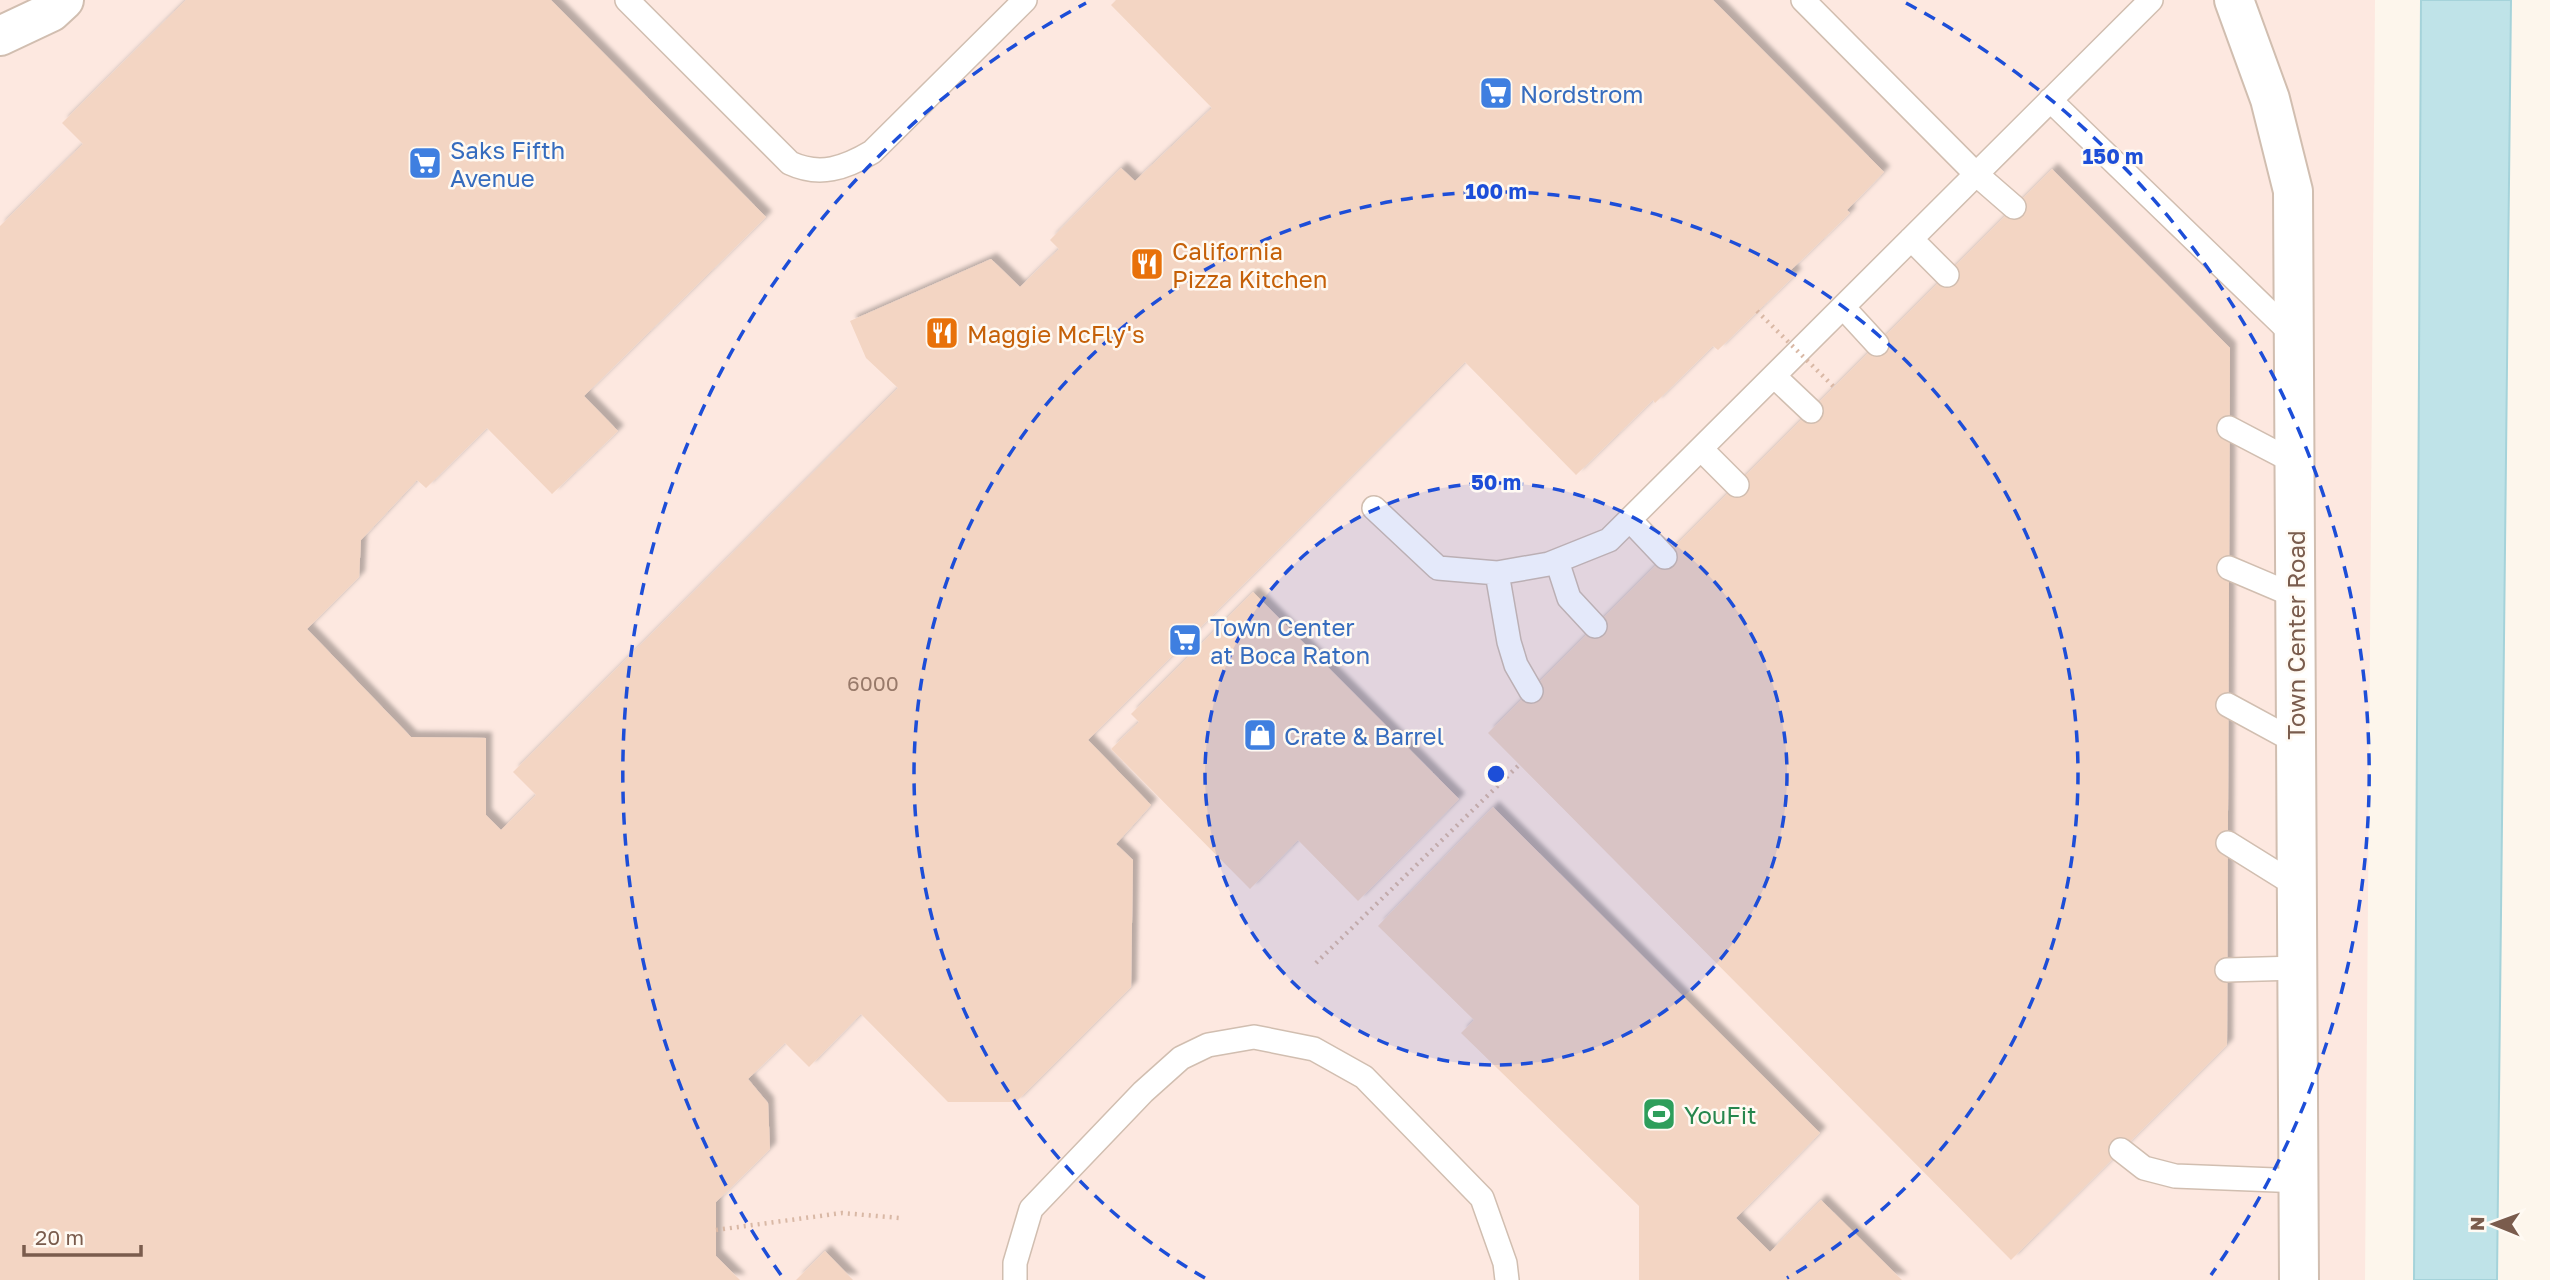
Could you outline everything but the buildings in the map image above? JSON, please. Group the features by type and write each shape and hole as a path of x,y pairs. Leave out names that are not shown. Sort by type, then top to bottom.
{"street":[{"path":"0,36 51,12 64,0"},
{"name":"Town Center Road","path":"2234,0 2270,99 2293,191 2299,1280"}],"lane":[{"path":"627,0 790,163 805,170 852,164 872,152 1025,0"},
{"path":"1803,0 1976,174 2014,207"},
{"path":"1374,508 1438,568 1497,573 1549,564 1609,540 2151,0"},
{"path":"2050,100 2294,335"},
{"path":"1911,239 1947,275"},
{"path":"1843,307 1877,344"},
{"path":"1774,376 1811,411"},
{"path":"2229,428 2294,462"},
{"path":"1701,449 1737,485"},
{"path":"1630,520 1665,557"},
{"path":"1557,561 1569,598 1595,626"},
{"path":"2229,568 2295,596"},
{"path":"1497,573 1509,642 1516,665 1531,691"},
{"path":"2228,705 2296,742"},
{"path":"2228,843 2297,886"},
{"path":"2227,970 2297,968"},
{"path":"1015,1280 1014,1263 1031,1209 1143,1092 1181,1058 1208,1045 1254,1037 1314,1049 1364,1077 1482,1198 1505,1263 1507,1280"},
{"path":"2120,1150 2144,1168 2175,1176 2299,1181"}],"path":[{"path":"1757,312 1834,387"},
{"path":"1316,963 1520,765"},
{"path":"716,1230 842,1213 900,1218"}],"shaded area":[{"name":"Town Center at Boca Raton","path":"0,0 2375,0 2365,1280 0,1280"}],"water":[{"path":"2421,0 2511,0 2497,1280 2414,1280"}],"place":[{"name":"Nordstrom","path":"1496,93"},
{"name":"Saks Fifth Avenue","path":"425,163"},
{"name":"California Pizza Kitchen","path":"1147,264"},
{"name":"Maggie McFly's","path":"942,333"},
{"name":"Town Center at Boca Raton","path":"1185,640"},
{"name":"Crate & Barrel","path":"1260,735"},
{"name":"YouFit","path":"1659,1114"}]}
